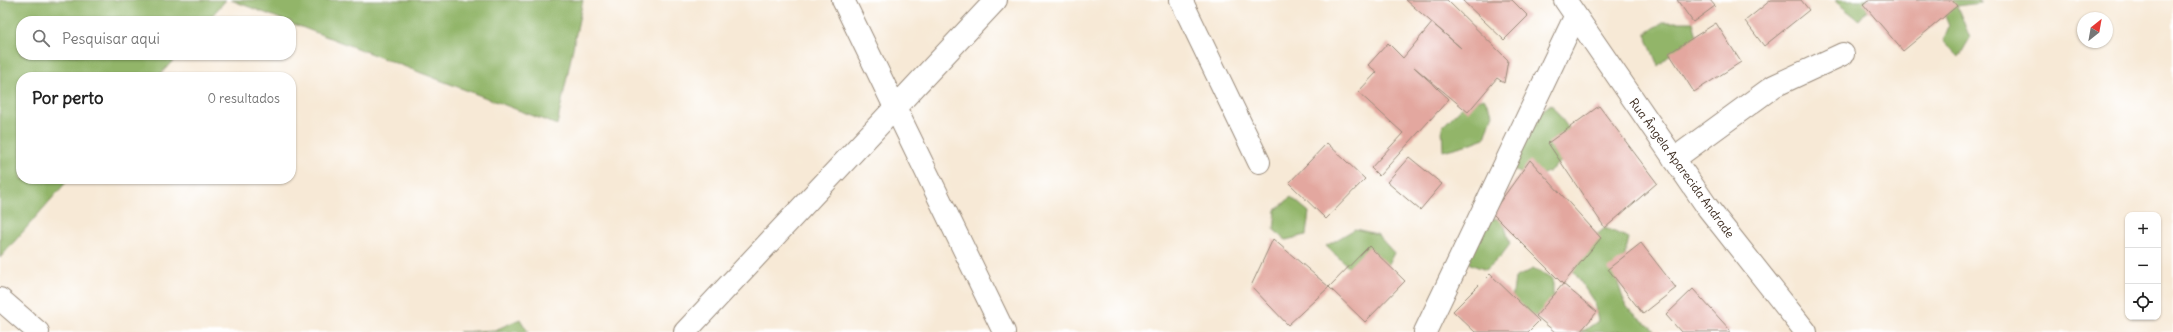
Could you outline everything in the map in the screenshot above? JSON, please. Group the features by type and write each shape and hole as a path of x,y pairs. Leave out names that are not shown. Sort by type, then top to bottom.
{"street":[{"path":"843,0 1004,332"},
{"path":"685,332 996,0"},
{"path":"1181,0 1259,162"},
{"path":"1424,332 1570,8"},
{"name":"Rua Ângela Aparecida Andrade","path":"1570,8 1708,208 1804,331"},
{"path":"1674,159 1774,86 1843,54"},
{"path":"0,299 34,329"}],"green space":[{"path":"0,0 226,0 212,16 16,16 16,60 173,60 163,72 16,72 16,184 65,184 0,258"},
{"path":"231,0 583,0 557,125 296,25 296,16 273,16"},
{"path":"1836,0 1876,0 1859,20 1836,2"},
{"path":"1943,0 1977,0 1981,3 1957,6 1970,38 1959,57 1943,41 1949,26 1940,4"},
{"path":"1663,22 1693,22 1697,36 1680,46 1658,66 1645,34"},
{"path":"1484,98 1493,114 1485,138 1443,151 1442,127 1464,105"},
{"path":"1551,104 1572,133 1563,160 1548,172 1531,179 1513,169 1532,118"},
{"path":"1291,197 1309,212 1306,235 1286,240 1274,230 1276,210"},
{"path":"1485,217 1503,220 1510,244 1501,256 1486,270 1470,264 1460,249"},
{"path":"1605,228 1629,238 1618,283 1626,307 1654,330 1652,332 1576,332 1585,330 1598,321 1594,302 1568,263 1585,244"},
{"path":"1355,229 1377,234 1394,253 1385,270 1372,267 1349,267 1326,246"},
{"path":"1533,269 1553,278 1553,301 1536,316 1519,316 1511,308 1515,278"},
{"path":"520,319 528,332 459,332 495,330"}],"building":[{"path":"1406,0 1447,0 1508,60 1504,83 1497,78 1468,112 1414,67 1449,99 1379,176 1371,168 1403,133 1358,92 1377,72 1368,65 1388,43 1403,58 1432,23 1461,48"},
{"path":"1462,0 1512,0 1528,16 1504,40"},
{"path":"1677,0 1710,0 1715,6 1693,22"},
{"path":"1771,0 1801,0 1809,10 1764,46 1745,21"},
{"path":"1868,0 1952,0 1957,6 1903,51 1863,4"},
{"path":"1716,23 1741,62 1694,92 1669,53"},
{"path":"1599,106 1657,183 1605,228 1548,143"},
{"path":"1327,143 1365,179 1326,219 1289,183"},
{"path":"1409,157 1442,184 1420,210 1387,182"},
{"path":"1530,160 1601,238 1563,284 1492,213"},
{"path":"1273,239 1329,287 1288,325 1251,286"},
{"path":"1641,243 1676,288 1643,314 1608,269"},
{"path":"1369,246 1405,281 1365,322 1329,287"},
{"path":"1490,274 1539,321 1528,332 1475,332 1453,311"},
{"path":"1563,284 1597,312 1580,332 1555,332 1536,316"},
{"path":"1693,289 1730,330 1729,332 1681,332 1666,315"}]}
